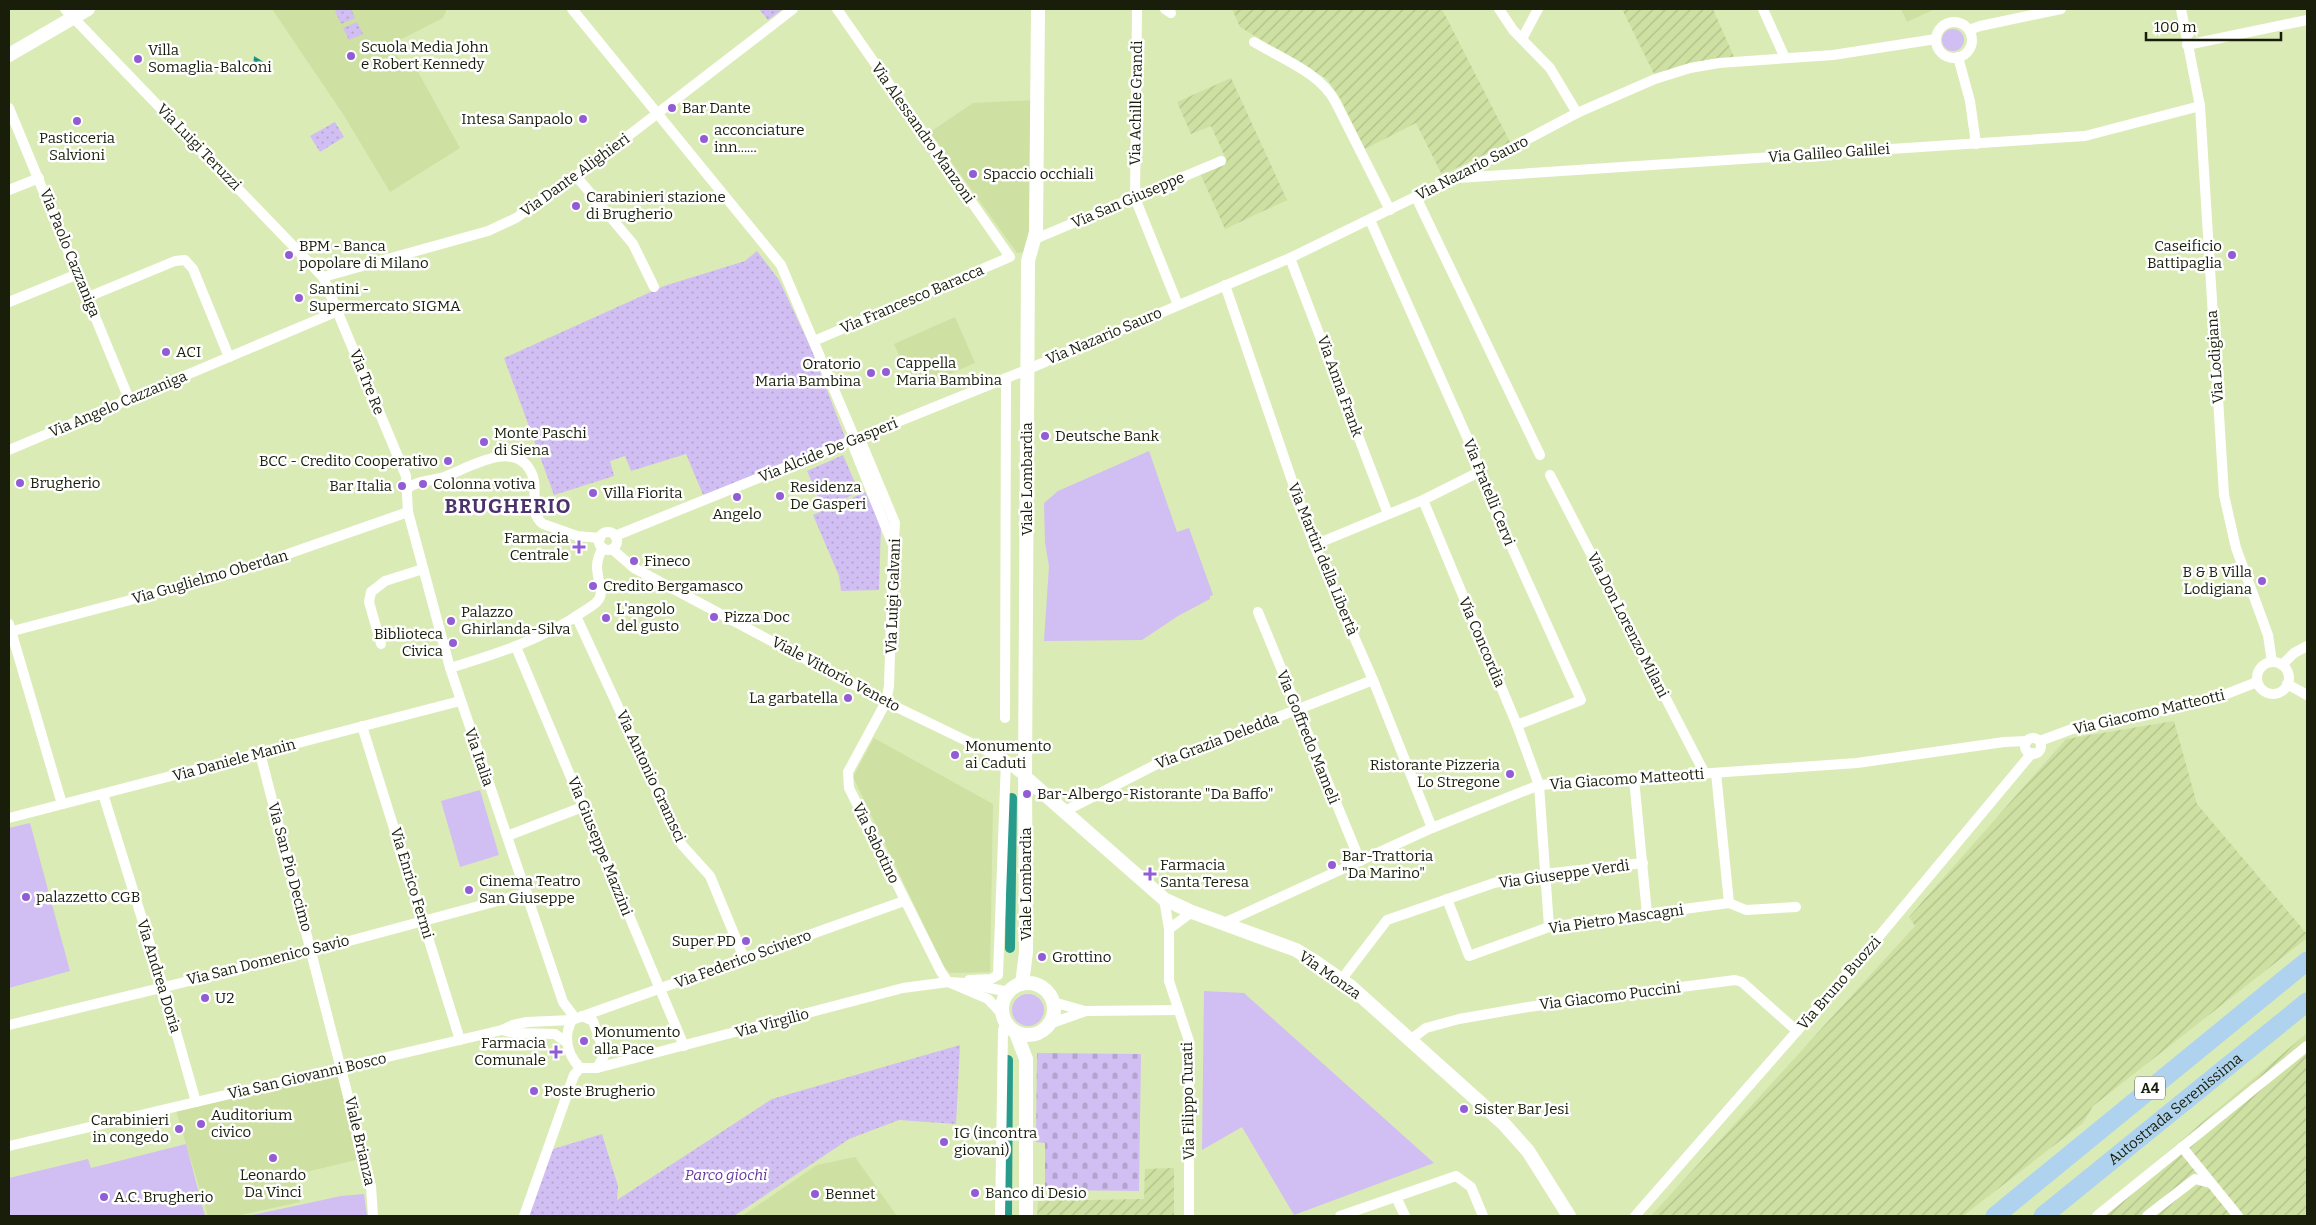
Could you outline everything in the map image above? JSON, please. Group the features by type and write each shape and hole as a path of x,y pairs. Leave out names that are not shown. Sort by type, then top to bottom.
{"highway":[{"name":"Autostrada Serenissima","path":"1995,1216 2307,962"},
{"name":"Autostrada Serenissima","path":"2043,1216 2307,1002"}],"main road":[{"path":"9,55 70,13 88,9"},
{"name":"Viale Lombardia","path":"1022,984 1026,952 1025,777 1028,261 1035,239 1038,9"},
{"name":"Via Monza","path":"1025,777 1164,899 1192,912 1296,950 1341,980 1504,1124 1522,1144 1568,1215"},
{"name":"Viale Lombardia","path":"1026,952 1033,974 1041,987"},
{"path":"1025,1216 1026,1059 1033,1041 1053,1013 1052,1002 1046,991 1041,987 1022,984 1009,992 1004,998 1008,1024 1026,1059"},
{"path":"1008,1024 1023,1035 1044,1028"}],"street":[{"name":"Via Luigi Galvani","path":"572,9 777,260 814,341 855,439 862,444 896,528 893,552 890,678 886,702"},
{"name":"Via Dante Alighieri","path":"324,277 502,226 536,205 576,176 794,9"},
{"name":"Via Alessandro Manzoni","path":"837,9 1010,257"},
{"name":"Via Achille Grandi","path":"1135,198 1137,9"},
{"path":"1499,9 1522,39 1552,72 1577,113"},
{"path":"1522,39 1538,9"},
{"path":"1763,9 1785,58"},
{"path":"1969,30 1988,24 2061,9"},
{"name":"Via Lodigiana","path":"2181,9 2200,106 2224,495 2236,548 2277,664"},
{"name":"Via Luigi Teruzzi","path":"70,13 324,277"},
{"path":"2187,45 2307,20"},
{"path":"1950,22 1960,22 1969,30 1972,38 1970,48 1958,57 1944,54 1937,46 1936,39 1941,27 1950,22"},
{"name":"Via Nazario Sauro","path":"1027,370 1290,258 1454,178 1577,113 1641,84 1684,70 1725,62 1847,54 1936,39"},
{"path":"1254,42 1316,79 1327,88 1390,210"},
{"path":"1958,57 1970,101 1976,144"},
{"name":"Via Galileo Galilei","path":"1454,178 2085,136 2200,106"},
{"name":"Via Paolo Cazzaniga","path":"9,108 129,399"},
{"name":"Via San Giuseppe","path":"1035,239 1221,161"},
{"path":"576,176 633,244 654,287"},
{"path":"9,190 39,178"},
{"path":"1416,197 1540,455"},
{"path":"1135,198 1178,305"},
{"name":"Via Fratelli Cervi","path":"1370,220 1470,444 1485,488 1581,700 1517,725"},
{"name":"Via Francesco Baracca","path":"814,341 1010,257"},
{"name":"Via Anna Frank","path":"1290,258 1388,514"},
{"path":"88,297 174,261 185,260 193,269 230,356"},
{"path":"9,302 78,274"},
{"name":"Via Tre Re","path":"324,277 404,473 408,488"},
{"name":"Via Martiri della Libertà","path":"1225,285 1314,545 1373,680 1432,828"},
{"name":"Via Angelo Cazzaniga","path":"9,450 338,311"},
{"name":"Via Alcide De Gasperi","path":"605,545 603,533 608,532 616,536 1027,370"},
{"name":"Viale Lombardia","path":"1005,718 1006,378"},
{"path":"408,488 418,482 440,478 494,457 512,457 525,464 532,474 535,484 534,511 536,518 543,524 605,545 616,545 616,536"},
{"path":"1314,545 1423,500 1479,472"},
{"name":"Via Don Lorenzo Milani","path":"1550,475 1705,774"},
{"name":"Via Italia","path":"408,488 408,512 460,701 527,892 563,1002 576,1018"},
{"name":"Via Concordia","path":"1423,500 1517,725 1539,785 1549,927"},
{"name":"Via Guglielmo Oberdan","path":"10,629 233,573 408,512"},
{"path":"450,668 516,647 576,616 596,602 600,596 596,565 605,545"},
{"name":"Viale Vittorio Veneto","path":"605,545 627,564 644,574 886,702 1006,760 1025,777"},
{"path":"381,644 370,605 371,592 383,582 423,569"},
{"name":"Via Goffredo Mameli","path":"1258,612 1296,710 1360,861"},
{"name":"Via Antonio Gramsci","path":"576,616 682,845 710,876 744,958"},
{"path":"10,629 62,804"},
{"path":"2277,664 2288,674 2287,684 2281,692 2272,694 2263,690 2258,682 2257,677 2262,667 2277,664 2307,646"},
{"name":"Via Giuseppe Mazzini","path":"516,647 585,806 684,1046"},
{"name":"Via Grazia Deledda","path":"1065,811 1157,764 1373,680"},
{"name":"Via Giacomo Matteotti","path":"1224,924 1432,828 1539,785 1857,763 2004,742 2027,741 2034,738 2040,741 2072,729 2211,700 2258,682"},
{"path":"2287,684 2307,695"},
{"name":"Via Daniele Manin","path":"9,818 460,701"},
{"name":"Via Sabotino","path":"886,702 848,772 849,788 940,972 948,982"},
{"name":"Via Enrico Fermi","path":"362,726 460,1040"},
{"path":"2027,741 2026,748 2032,753 2040,750 2042,746 2040,741"},
{"name":"Via San Pio Decimo","path":"260,753 342,1067"},
{"name":"Via Bruno Buozzi","path":"1631,1216 1638,1213 1880,936 2032,753"},
{"name":"Viale Lombardia","path":"948,982 991,979 998,975 1006,760"},
{"path":"1716,773 1728,903"},
{"path":"1634,779 1647,914"},
{"name":"Via Andrea Doria","path":"103,794 163,986 196,1102"},
{"path":"507,836 585,806"},
{"name":"Via Giuseppe Verdi","path":"1341,980 1387,920 1494,883 1544,874 1643,863"},
{"name":"Via San Domenico Savio","path":"9,1025 312,951 527,892"},
{"name":"Via Filippo Turati","path":"1164,899 1169,929 1169,981 1177,1010 1189,1041 1189,1216"},
{"name":"Via Pietro Mascagni","path":"1447,899 1469,956 1549,927 1728,903 1746,910 1796,907"},
{"name":"Via Federico Sciviero","path":"502,1030 513,1024 576,1018 904,901"},
{"path":"1169,929 1192,912"},
{"name":"Via Giacomo Puccini","path":"1410,1040 1426,1028 1459,1019 1528,1007 1735,980 1742,982 1797,1031"},
{"path":"948,982 988,999 1008,1024 1003,1030 1000,1216"},
{"name":"Via Virgilio","path":"597,1068 903,988 948,982 965,983 1009,992"},
{"path":"1052,1002 1086,1011 1177,1010"},
{"path":"1044,1028 1086,1011"},
{"path":"566,1042 566,1031 576,1018 593,1021 605,1054 597,1068 580,1068"},
{"path":"502,1030 514,1033 555,1034 566,1042 580,1068"},
{"name":"Via San Giovanni Bosco","path":"9,1146 502,1030"},
{"path":"2097,1216 2307,1046"},
{"name":"Viale Brianza","path":"342,1067 371,1186 373,1216"},
{"path":"524,1216 574,1076 580,1068"},
{"path":"2182,1147 2238,1216"},
{"path":"1340,1216 1456,1176 1471,1188 1483,1216"},
{"path":"2147,1216 2194,1180 2211,1183"},
{"path":"1396,1197 1405,1216"}],"shaded area":[{"path":"272,9 445,9 443,18 390,45 406,68 417,70 460,148 390,192 343,114"},
{"path":"1232,9 1442,9 1510,142 1442,175 1416,123 1365,149 1340,98 1327,79 1240,27"},
{"path":"1622,9 1713,9 1735,59 1655,76"},
{"path":"1901,9 1935,9 1907,22"},
{"path":"1231,78 1287,200 1225,229 1200,173 1227,161 1211,126 1191,134 1177,102"},
{"path":"1036,100 1034,234 1027,252 1017,253 930,132 973,103"},
{"path":"955,317 975,363 914,389 894,344"},
{"path":"2174,721 2197,804 2307,934 2307,938 2093,1106 2083,1123 1963,1216 1651,1216 1915,926 1909,917 2066,739"},
{"path":"874,738 993,804 990,972 950,973 943,965 853,777"},
{"path":"2307,1033 2307,1216 2092,1216"},
{"path":"339,1072 360,1159 294,1175 300,1202 236,1216 208,1216 176,1111"},
{"name":"Bennet","path":"855,1157 897,1216 742,1216 817,1165"},
{"path":"1174,1168 1174,1216 1037,1216 1038,1201 1144,1199 1145,1169"}],"green space":[{"path":"351,9 355,18 341,24 335,11"},
{"path":"759,9 783,9 768,20"},
{"path":"357,22 363,34 349,40 343,28"},
{"path":"1953,29 1961,32 1964,40 1961,48 1953,51 1945,48 1942,40 1945,32"},
{"path":"335,122 344,137 320,152 310,136"},
{"path":"757,251 779,280 811,348 846,440 704,497 686,454 631,471 625,456 610,461 614,476 554,495 504,358 664,286 745,261"},
{"path":"1149,451 1177,532 1189,528 1213,595 1210,596 1210,599 1178,616 1142,640 1044,641 1049,566 1045,543 1044,503 1058,491"},
{"path":"843,455 859,492 823,508 807,471"},
{"path":"865,492 881,524 879,590 841,591 839,576 813,515"},
{"path":"480,790 499,855 460,867 441,801"},
{"path":"30,823 70,971 9,988 9,828"},
{"path":"1204,991 1244,993 1434,1163 1294,1215 1242,1127 1202,1150"},
{"path":"1028,994 1034,995 1039,999 1043,1004 1043,1016 1039,1021 1034,1025 1028,1026 1022,1025 1017,1021 1013,1016 1012,1010 1013,1004 1017,999 1022,995"},
{"name":"Parco giochi","path":"960,1045 956,1124 899,1120 849,1139 734,1216 527,1216 550,1150 602,1134 618,1186 617,1200 772,1099"},
{"path":"1037,1053 1141,1054 1139,1191 1045,1190 1045,1143 1036,1142"},
{"name":"A.C. Brugherio","path":"186,1144 205,1216 9,1216 9,1178 88,1159 91,1168"},
{"name":"A.C. Brugherio","path":"364,1194 367,1216 248,1216 341,1196"}],"water":[{"path":"254,56 267,64 266,71 263,73 253,67"},
{"path":"521,478 527,484 521,490 515,484"}],"waterway":[{"path":"1010,948 1012,798"},
{"path":"1007,1216 1008,1060"}],"place":[{"name":"Scuola Media John e Robert Kennedy","path":"351,56"},
{"name":"Villa Somaglia-Balconi","path":"138,59"},
{"name":"Bar Dante","path":"672,108"},
{"name":"Intesa Sanpaolo","path":"583,119"},
{"name":"Pasticceria Salvioni","path":"77,121"},
{"name":"acconciature inn......","path":"704,139"},
{"name":"Spaccio occhiali","path":"973,174"},
{"name":"Carabinieri stazione di Brugherio","path":"576,206"},
{"name":"BPM - Banca popolare di Milano","path":"289,255"},
{"name":"Caseificio Battipaglia","path":"2232,255"},
{"name":"Santini - Supermercato SIGMA","path":"299,298"},
{"name":"ACI","path":"166,352"},
{"name":"Cappella Maria Bambina","path":"886,372"},
{"name":"Oratorio Maria Bambina","path":"871,373"},
{"name":"Deutsche Bank","path":"1045,436"},
{"name":"Monte Paschi di Siena","path":"484,442"},
{"name":"BCC - Credito Cooperativo","path":"448,461"},
{"name":"Brugherio","path":"20,483"},
{"name":"Colonna votiva","path":"423,484"},
{"name":"Bar Italia","path":"402,486"},
{"name":"Villa Fiorita","path":"593,493"},
{"name":"Residenza De Gasperi","path":"780,496"},
{"name":"Angelo","path":"737,497"},
{"name":"Farmacia Centrale","path":"579,547"},
{"name":"Fineco","path":"634,561"},
{"name":"B & B Villa Lodigiana","path":"2262,581"},
{"name":"Credito Bergamasco","path":"593,586"},
{"name":"Pizza Doc","path":"714,617"},
{"name":"L'angolo del gusto","path":"606,618"},
{"name":"Palazzo Ghirlanda-Silva","path":"451,621"},
{"name":"Biblioteca Civica","path":"453,643"},
{"name":"La garbatella","path":"848,698"},
{"name":"Monumento ai Caduti","path":"955,755"},
{"name":"Ristorante Pizzeria Lo Stregone","path":"1510,774"},
{"name":"Bar-Albergo-Ristorante \"Da Baffo\"","path":"1027,794"},
{"name":"Bar-Trattoria \"Da Marino\"","path":"1332,865"},
{"name":"Farmacia Santa Teresa","path":"1150,874"},
{"name":"Cinema Teatro San Giuseppe","path":"469,890"},
{"name":"palazzetto CGB","path":"26,897"},
{"name":"Super PD","path":"746,941"},
{"name":"Grottino","path":"1042,957"},
{"name":"U2","path":"205,998"},
{"name":"Monumento alla Pace","path":"584,1041"},
{"name":"Farmacia Comunale","path":"556,1052"},
{"name":"Poste Brugherio","path":"534,1091"},
{"name":"Sister Bar Jesi","path":"1464,1109"},
{"name":"Auditorium civico","path":"201,1124"},
{"name":"Carabinieri in congedo","path":"179,1129"},
{"name":"IG (incontra giovani)","path":"944,1142"},
{"name":"Leonardo Da Vinci","path":"273,1158"},
{"name":"Banco di Desio","path":"975,1193"},
{"name":"Bennet","path":"815,1194"},
{"name":"A.C. Brugherio","path":"104,1197"}],"district":[{"name":"BRUGHERIO","path":"508,506"}]}
